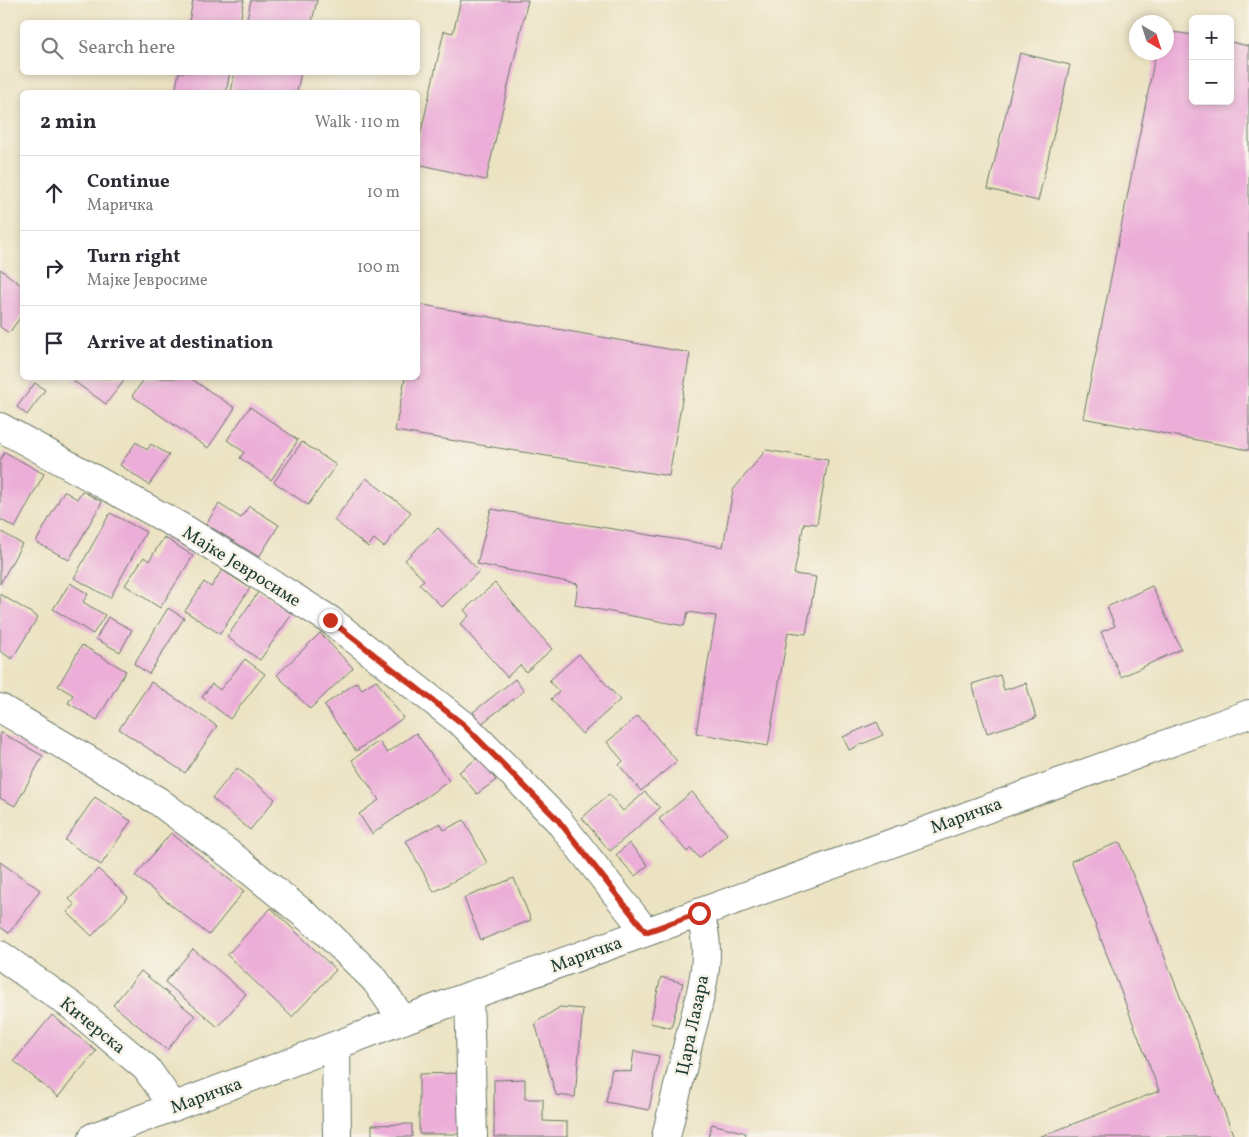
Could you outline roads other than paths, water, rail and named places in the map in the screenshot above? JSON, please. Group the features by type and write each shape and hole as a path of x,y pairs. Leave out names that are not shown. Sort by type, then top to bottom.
{"street":[{"name":"Мајке Јевросиме","path":"0,427 188,531 330,620 464,725 558,820 646,932"},
{"path":"0,708 158,801 232,856 325,931 375,980 402,1020"},
{"name":"Маричка","path":"93,1137 402,1020 1249,714"},
{"name":"Цара Лазара","path":"666,1137 704,977 706,942 704,925 699,913"},
{"name":"Кичерска","path":"0,955 72,1006 146,1068 174,1107"},
{"path":"469,996 473,1137"},
{"path":"336,1046 337,1137"}]}
